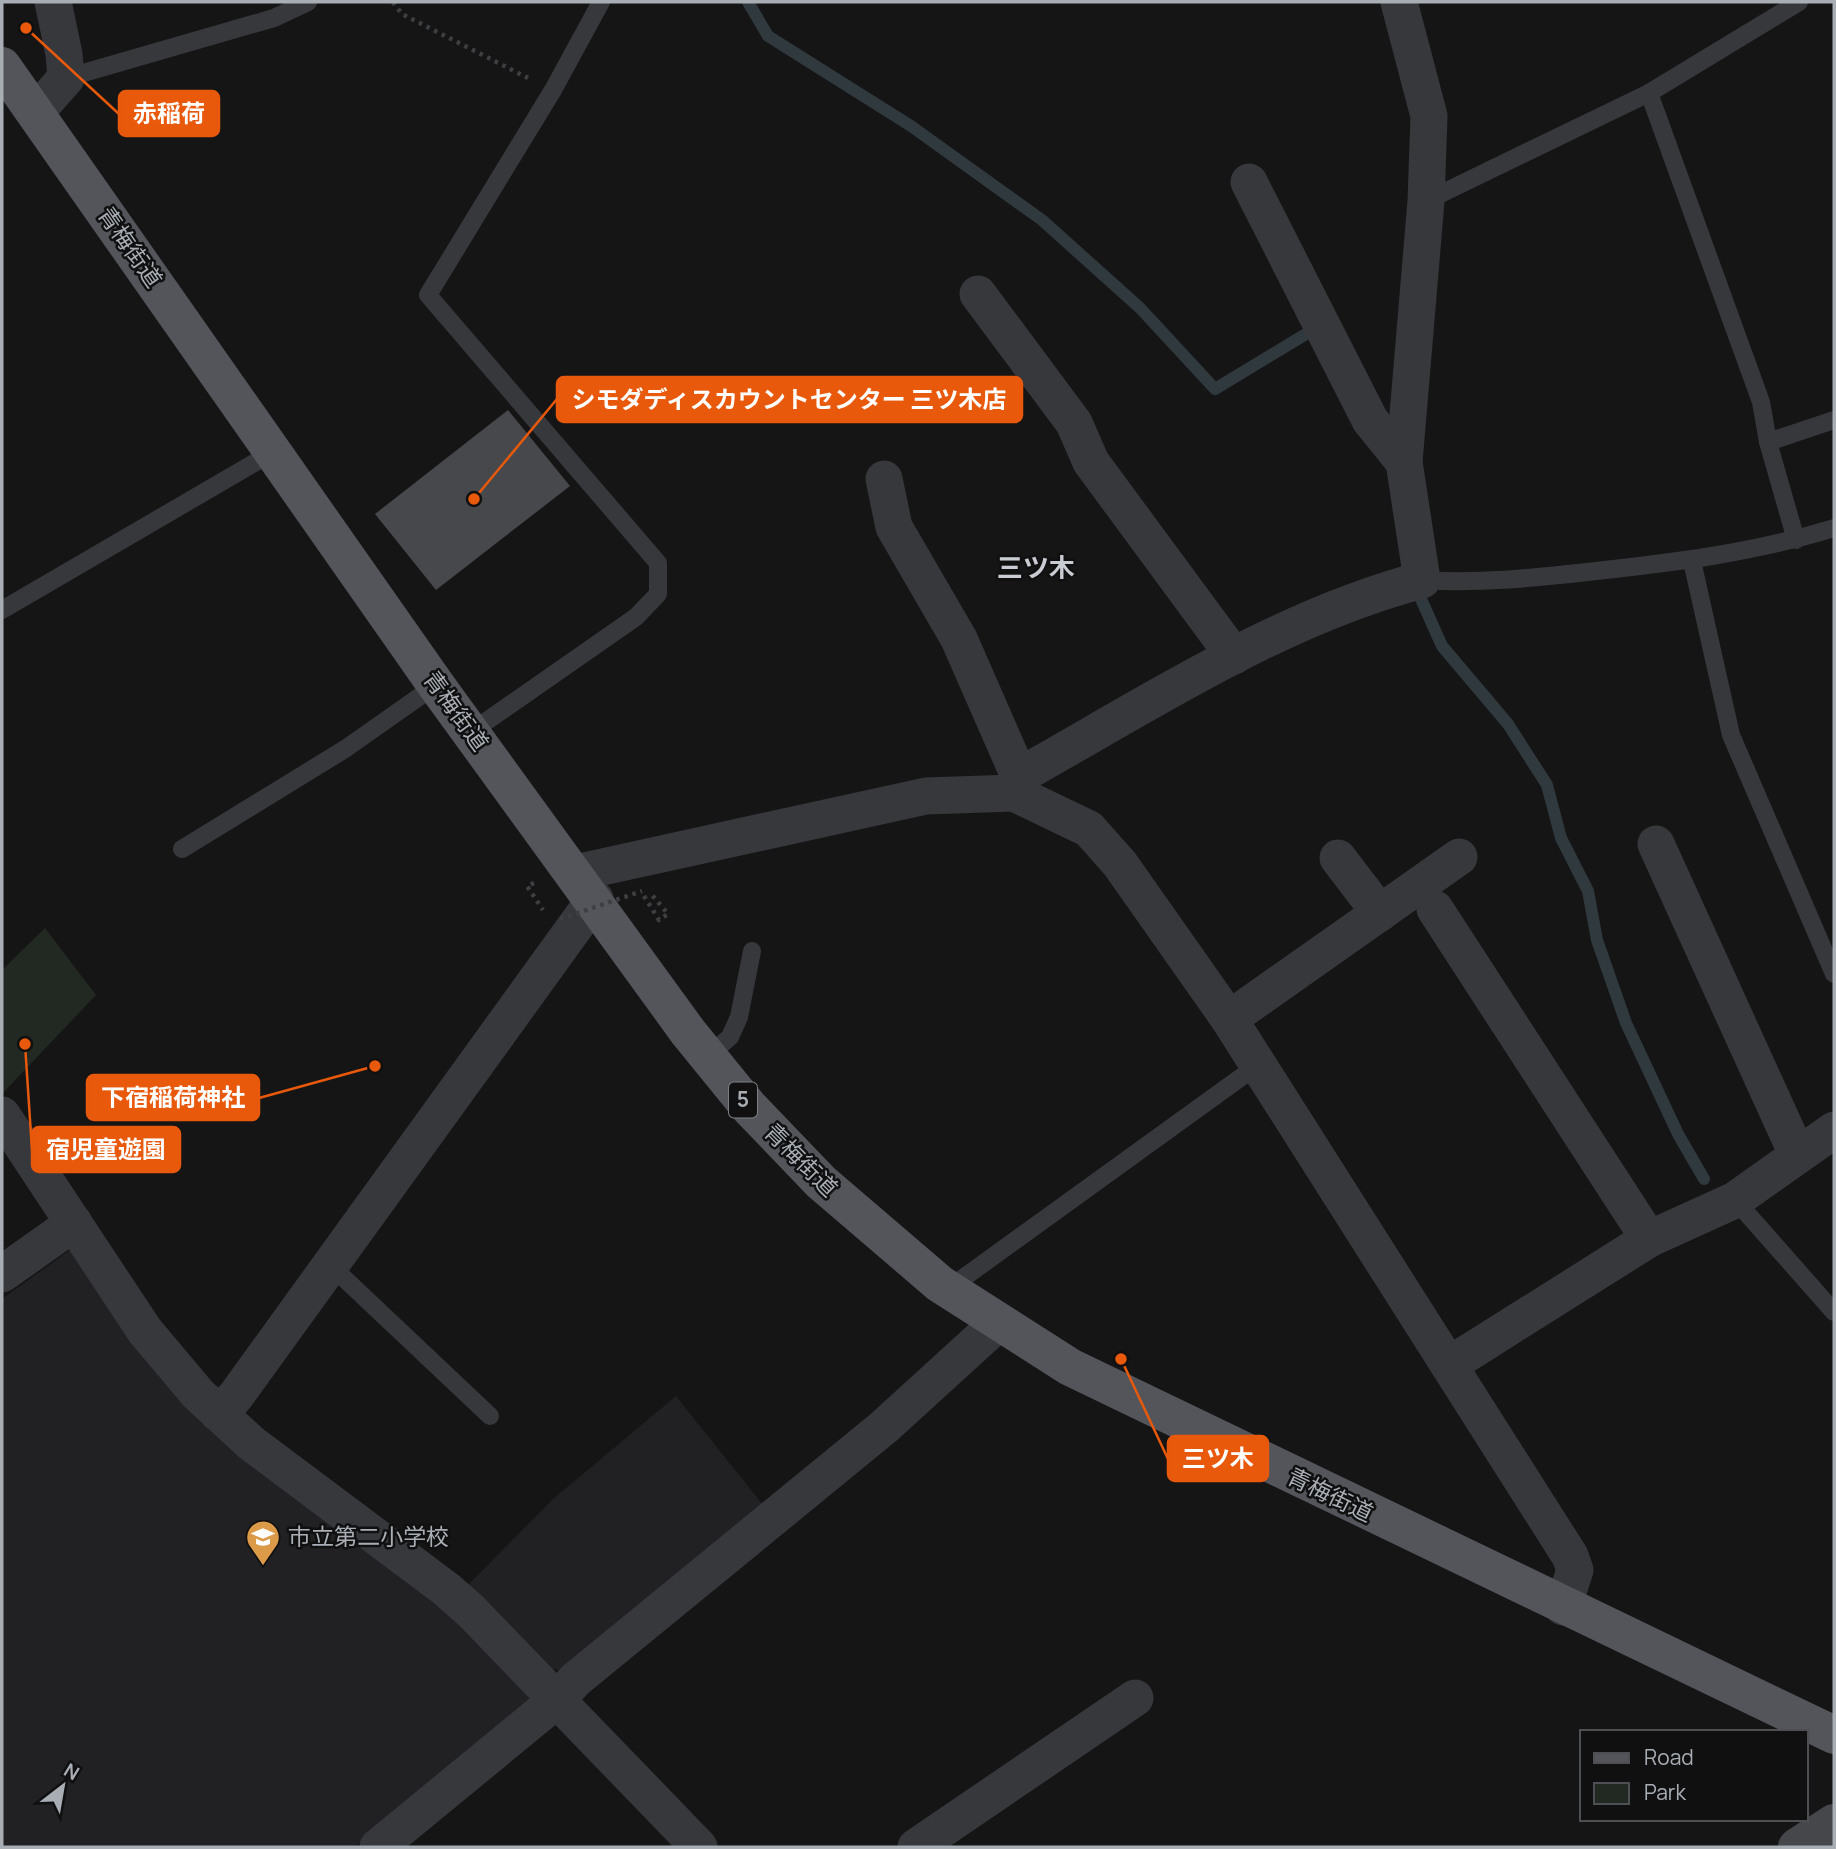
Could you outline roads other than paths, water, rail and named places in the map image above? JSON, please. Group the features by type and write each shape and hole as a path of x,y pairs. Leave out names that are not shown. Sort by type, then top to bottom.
{"main road":[{"name":"青梅街道","path":"5,74 36,112 436,685 708,1056 749,1107 821,1182 881,1236 948,1289 1070,1367 1563,1607 1834,1735"},
{"path":"1797,1847 1834,1823"}],"street":[{"path":"36,112 66,78 53,2"},
{"path":"218,1413 235,1397 329,1264 440,1116 585,886 926,796 1017,785 1234,656 1368,594 1422,580 1404,462 1426,201 1429,116 1399,2"},
{"path":"1250,182 1370,420 1404,462"},
{"path":"978,294 1074,424 1091,461 1234,656"},
{"path":"884,478 894,527 959,639 1017,785 1089,829 1120,864 1229,1019 1570,1556 1575,1570 1563,1607"},
{"path":"1656,844 1797,1154"},
{"path":"1338,858 1380,913"},
{"path":"1229,1019 1459,858"},
{"path":"1434,909 1649,1239"},
{"path":"2,1115 145,1331 218,1413 251,1443 446,1589 558,1699 699,1847"},
{"path":"1449,1365 1649,1239 1735,1200 1834,1130"},
{"path":"2,1274 74,1223"},
{"path":"378,1847 558,1699 575,1680 884,1427 998,1323"},
{"path":"916,1847 1135,1698"}],"lane":[{"path":"66,78 274,18 308,2"},
{"path":"471,732 636,617 658,594 657,564 428,295 553,90 601,2"},
{"path":"1426,201 1649,93 1799,2"},
{"path":"1649,93 1761,402 1768,442 1796,540"},
{"path":"1768,442 1834,420"},
{"path":"2,610 273,452"},
{"path":"1422,580 1472,584 1692,561 1796,540 1834,528"},
{"path":"1692,561 1731,735 1834,974"},
{"path":"182,849 345,749 436,685"},
{"path":"708,1056 730,1037 739,1017 752,951"},
{"path":"948,1289 1258,1065"},
{"path":"1735,1200 1834,1312"},
{"path":"329,1264 490,1416"}],"waterway":[{"path":"748,2 768,36 911,126 1042,220 1140,308 1215,389 1311,331"},
{"path":"1421,599 1442,646 1508,724 1547,785 1561,838 1588,891 1597,940 1626,1023 1678,1134 1704,1179"}],"place":[{"name":"赤稲荷","path":"26,28"},
{"name":"シモダディスカウントセンター 三ツ木店","path":"474,499"},
{"name":"宿児童遊園","path":"25,1044"},
{"name":"下宿稲荷神社","path":"375,1066"},
{"name":"三ツ木","path":"1121,1359"},
{"name":"市立第二小学校","path":"263,1567"}],"district":[{"name":"三ツ木","path":"1036,568"}]}
